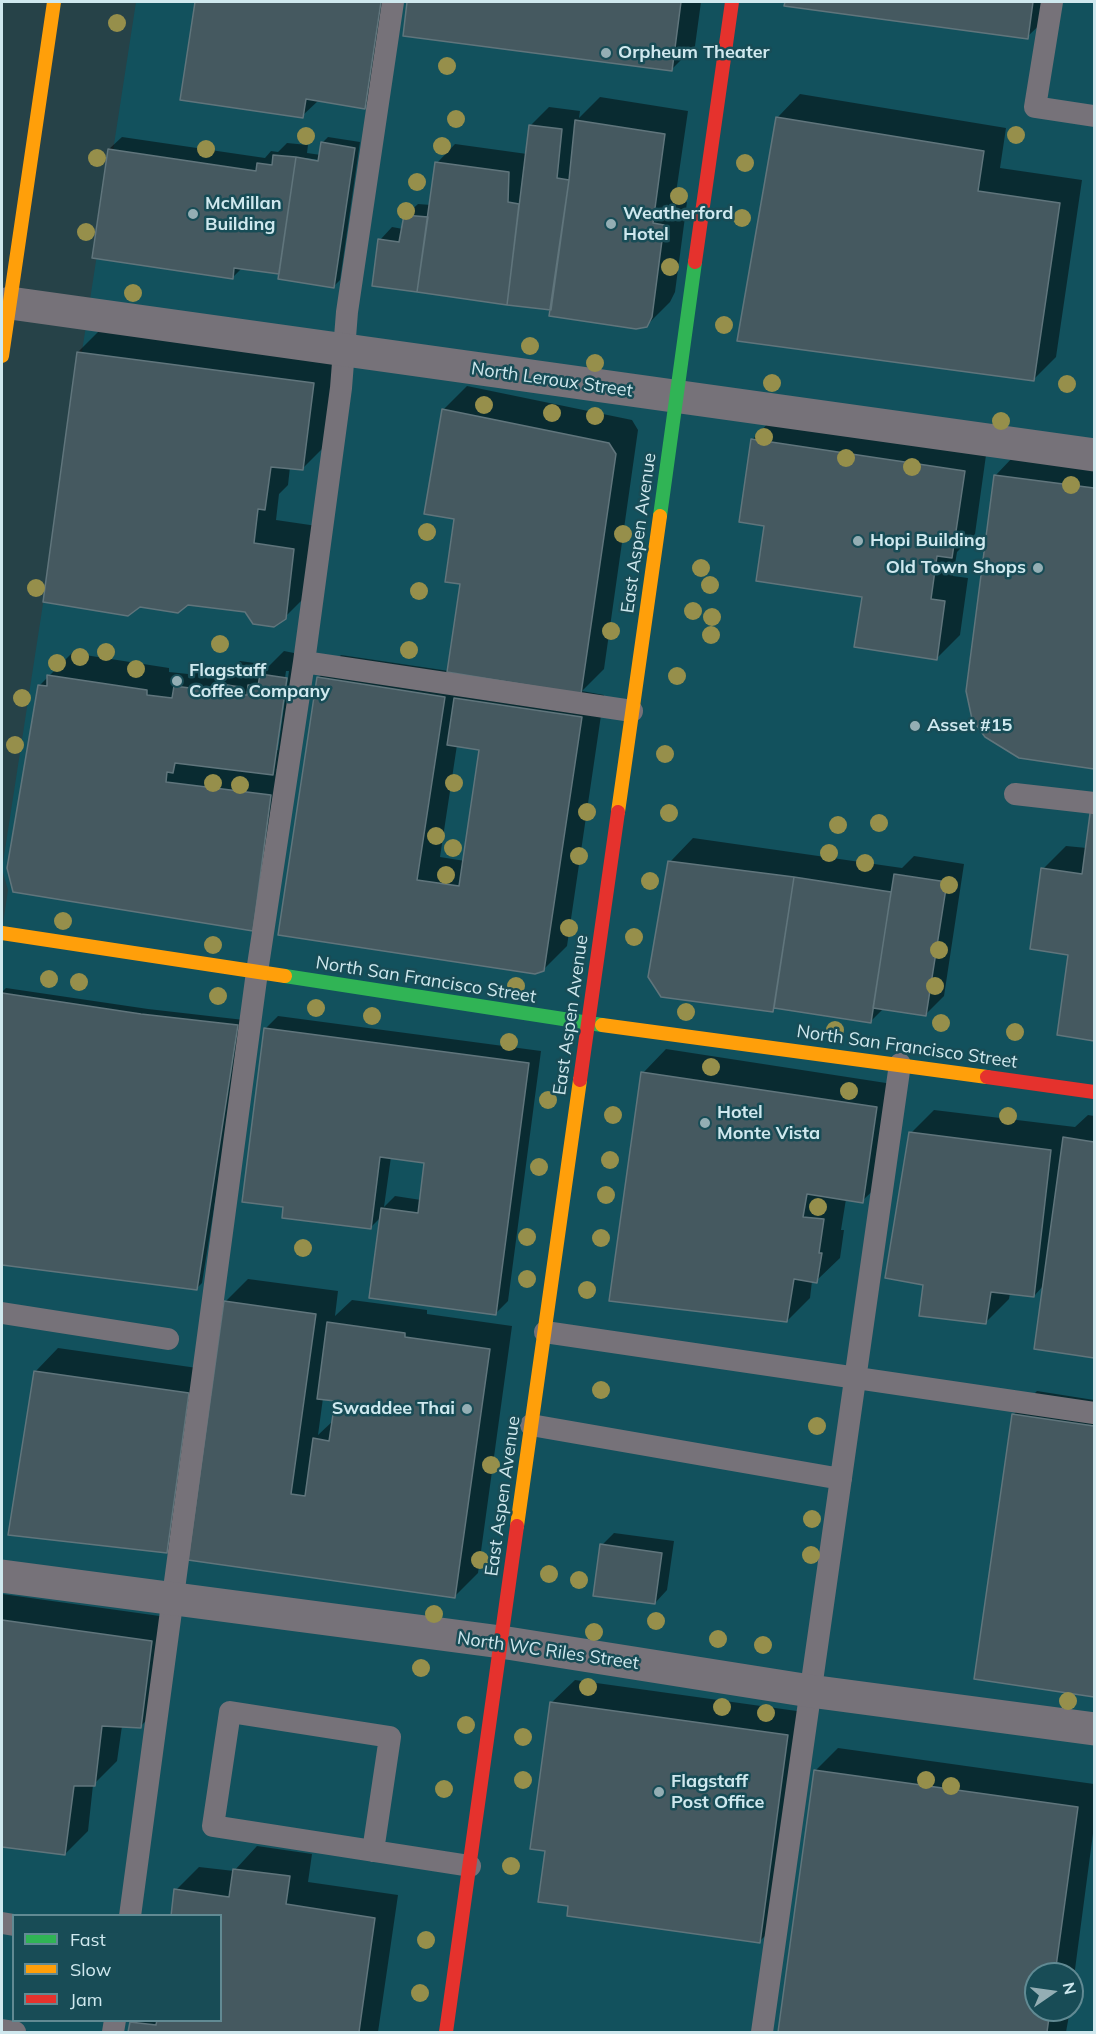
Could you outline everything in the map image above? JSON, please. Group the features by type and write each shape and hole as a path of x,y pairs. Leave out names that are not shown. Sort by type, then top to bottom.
{"street":[{"path":"2,356 54,2"},
{"name":"East Aspen Avenue","path":"446,2032 732,2"},
{"name":"North Leroux Street","path":"10,303 1095,455"},
{"name":"North San Francisco Street","path":"2,933 588,1023 1095,1092"},
{"name":"North WC Riles Street","path":"2,1576 501,1642 810,1691 1095,1729"}],"lane":[{"path":"130,1914 257,972 304,662 346,350 347,312 393,2"},
{"path":"1052,2 1035,107 1095,116"},
{"path":"304,662 632,711"},
{"path":"1015,794 1095,803"},
{"path":"762,2032 900,1064"},
{"path":"2,1313 168,1339"},
{"path":"545,1332 1095,1413"},
{"path":"531,1425 841,1479"},
{"path":"373,1851 390,1737 230,1712 213,1826 373,1851 470,1866"},
{"path":"2,2030 15,2032"}],"shaded area":[{"path":"136,2 1094,2 1094,2032 2,2032 2,931 8,890 2,869"}],"building":[{"path":"195,2 381,2 365,109 306,99 303,118 180,100"},
{"name":"Orpheum Theater","path":"407,2 681,2 672,71 403,36"},
{"path":"785,2 1033,2 1028,39 784,6"},
{"path":"776,117 984,151 978,191 1060,203 1034,381 737,341"},
{"name":"Weatherford Hotel","path":"575,120 665,134 653,223 664,225 652,317 647,327 636,329 549,316 569,180"},
{"path":"529,125 562,129 557,178 569,180 551,310 507,305"},
{"path":"321,142 355,148 334,288 278,279 296,157 318,161"},
{"name":"McMillan Building","path":"108,149 256,171 257,163 272,165 273,155 296,157 279,274 234,268 233,279 92,258"},
{"path":"435,162 509,172 508,202 519,204 507,305 417,292"},
{"path":"404,215 428,217 417,292 372,286 378,239 399,242"},
{"path":"77,352 314,383 303,470 271,467 265,510 258,509 254,543 294,549 286,619 274,627 253,624 245,612 188,605 178,613 140,607 128,616 43,602"},
{"path":"442,409 609,443 616,454 581,694 447,672 460,584 445,582 454,519 424,514"},
{"name":"Hopi Building","path":"751,439 965,471 952,558 937,556 931,599 945,601 937,660 854,647 862,597 756,581 764,526 739,522"},
{"name":"Old Town Shops","path":"994,475 1094,488 1094,769 1019,758 985,737 972,719 966,691"},
{"path":"260,674 287,678 273,775 175,763 173,773 167,772 166,782 271,795 253,931 13,892 7,868 38,685 47,686 47,675 147,690 147,695 172,698 174,686 214,691 215,683 240,687 239,695 247,695 248,685 258,686"},
{"path":"317,677 445,697 417,880 459,886 479,750 447,745 454,698 582,717 544,971 535,974 278,935"},
{"path":"1091,806 1094,807 1094,1041 1057,1035 1068,955 1030,949 1041,868 1082,874"},
{"path":"668,861 794,877 773,1012 661,997 648,977"},
{"path":"894,874 947,882 926,1016 873,1008"},
{"path":"794,877 891,892 871,1023 774,1008"},
{"path":"2,993 141,1014 238,1025 197,1290 2,1265"},
{"path":"264,1028 529,1063 496,1315 369,1298 381,1208 418,1213 424,1163 380,1157 371,1229 282,1218 283,1207 242,1202"},
{"path":"641,1072 877,1107 863,1203 807,1194 803,1217 824,1219 819,1253 822,1253 817,1283 794,1279 787,1322 609,1301"},
{"path":"909,1132 1051,1150 1034,1297 991,1292 986,1324 919,1316 923,1285 885,1278"},
{"path":"1063,1137 1094,1142 1094,1358 1034,1349"},
{"path":"224,1301 316,1314 291,1494 305,1496 313,1438 329,1441 335,1401 317,1399 327,1322 405,1333 405,1337 490,1349 455,1598 188,1560"},
{"path":"34,1371 189,1393 167,1553 8,1535"},
{"path":"1012,1414 1094,1426 1094,1697 974,1679"},
{"path":"600,1544 662,1553 655,1604 593,1596"},
{"path":"2,1620 152,1641 141,1728 102,1726 95,1786 74,1786 65,1855 2,1847"},
{"name":"Flagstaff Post Office","path":"550,1702 788,1735 760,1943 567,1916 568,1906 538,1902 545,1851 530,1849"},
{"path":"814,1770 1078,1807 1057,1962 1024,1962 1024,2022 1048,2022 1047,2032 778,2032"},
{"path":"233,1869 290,1876 286,1904 375,1918 359,2032 128,2032 130,2022 156,2025 157,2022 222,2022 222,1914 171,1914 174,1889 229,1897"}],"traffic: fast":[{"path":"660,516 695,262"},
{"path":"285,976 602,1025"}],"traffic: slow":[{"path":"2,356 54,2"},
{"path":"618,812 660,516"},
{"path":"2,933 285,976"},
{"path":"602,1025 987,1077"},
{"path":"517,1526 580,1080"}],"traffic: jam":[{"path":"695,262 732,2"},
{"path":"580,1080 618,812"},
{"path":"987,1077 1094,1092"},
{"path":"446,2032 517,1526"}],"place":[{"name":"Orpheum Theater","path":"606,53"},
{"name":"McMillan Building","path":"193,214"},
{"name":"Weatherford Hotel","path":"611,224"},
{"name":"Hopi Building","path":"858,541"},
{"name":"Old Town Shops","path":"1038,568"},
{"name":"Flagstaff Coffee Company","path":"177,681"},
{"name":"Asset #15","path":"915,726"},
{"name":"Hotel Monte Vista","path":"705,1123"},
{"name":"Swaddee Thai","path":"467,1409"},
{"name":"Flagstaff Post Office","path":"659,1792"}]}
